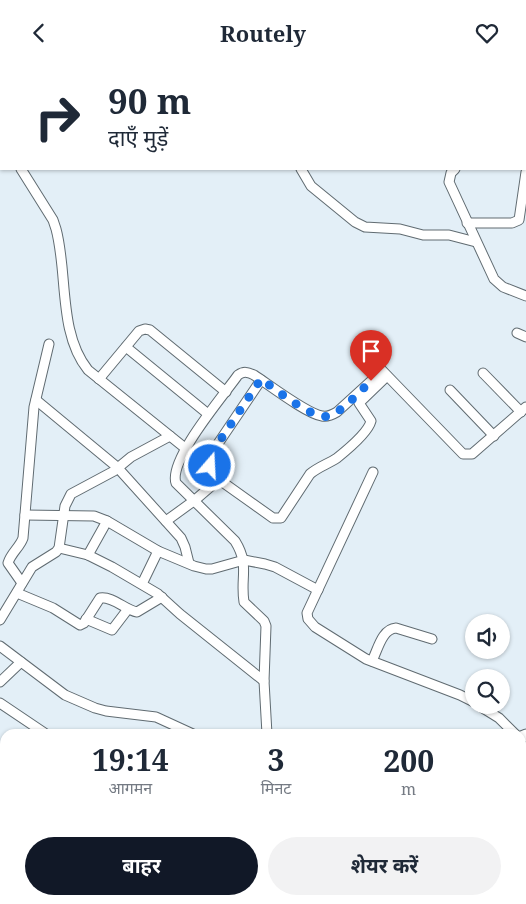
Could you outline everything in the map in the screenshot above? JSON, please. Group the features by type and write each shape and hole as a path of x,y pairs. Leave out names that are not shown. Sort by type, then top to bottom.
{"street":[{"path":"22,170 53,220 56,229 72,337 81,362 99,379 185,447"},
{"path":"302,170 311,186 354,222 365,227 400,229 424,235 449,235 476,242"},
{"path":"454,170 451,173 450,182 494,279 503,287 526,297"},
{"path":"468,223 512,223 519,220 526,172"},
{"path":"99,379 139,331 145,329 150,330 226,392"},
{"path":"22,583 8,563 22,542 36,400 49,344"},
{"path":"126,347 208,415"},
{"path":"373,361 463,454 472,454 523,410 483,373"},
{"path":"267,729 264,681 266,626 264,621 244,602 244,560 235,541 176,483 175,478 185,447 242,373 254,375 306,410 316,415 327,417 337,412 384,373"},
{"path":"217,481 221,481 273,518 280,518 310,474 315,469 336,458 367,430 372,421 359,403 384,373"},
{"path":"217,481 210,466 209,457 261,379"},
{"path":"450,390 494,436"},
{"path":"36,400 117,467 184,542 189,563"},
{"path":"0,620 35,564 56,552 59,548 65,506 72,494 111,473 130,457 170,436"},
{"path":"372,472 307,613 308,619 315,627 372,661 465,698"},
{"path":"166,521 217,481"},
{"path":"25,515 94,516 107,521 158,551 206,569 244,560 275,567 318,589"},
{"path":"88,555 107,521"},
{"path":"59,548 88,555 162,597 180,614 264,681"},
{"path":"142,585 158,551"},
{"path":"16,593 53,608 76,624 84,623 97,600 103,597 138,612 162,597"},
{"path":"86,619 112,630 128,609"},
{"path":"372,661 385,632 390,628 396,628 432,639"},
{"path":"0,646 65,695 95,708 156,717 182,729"},
{"path":"0,682 22,662"},
{"path":"0,703 39,729"},
{"path":"492,714 510,729"}],"route":[{"path":"210,466 209,457 261,379 306,410 322,417 327,417 337,412 371,381"}]}
